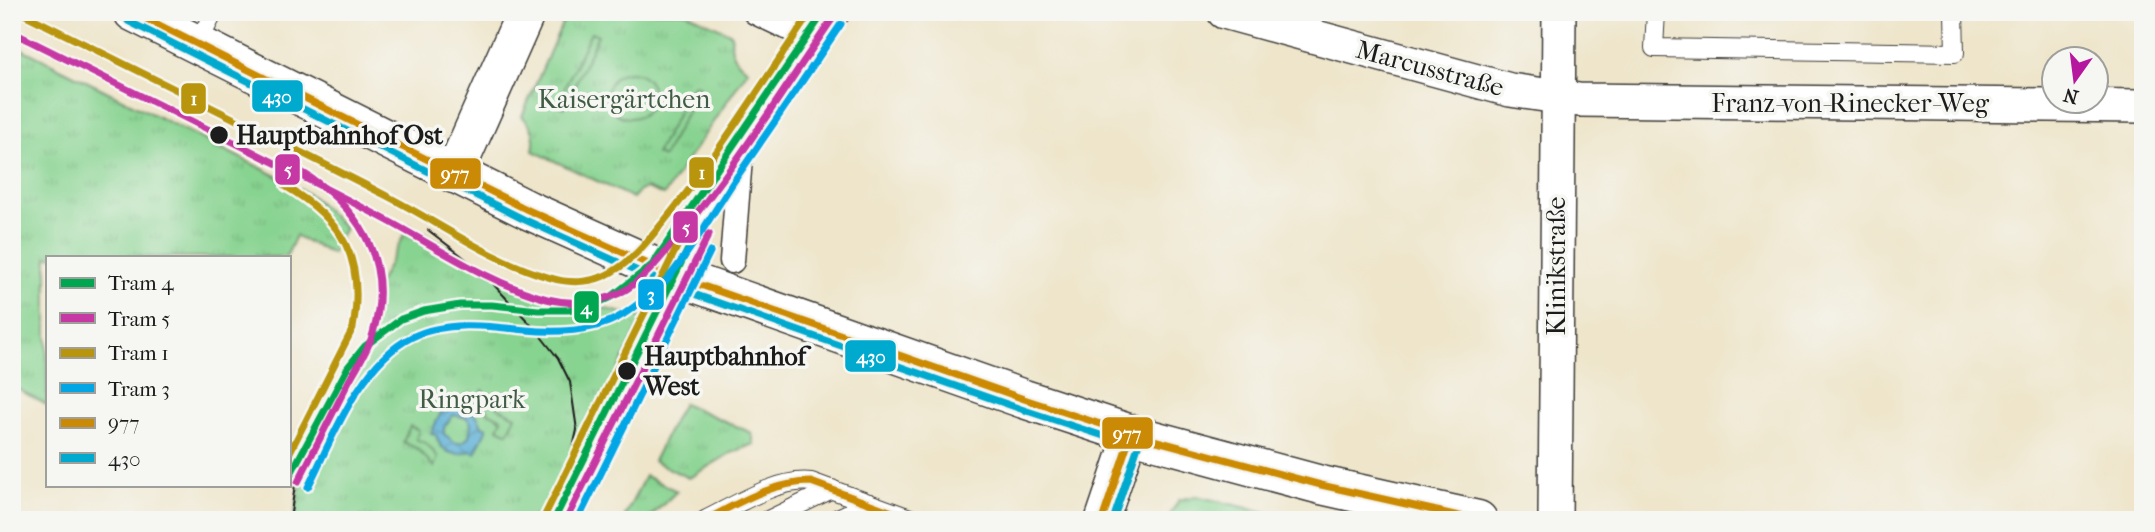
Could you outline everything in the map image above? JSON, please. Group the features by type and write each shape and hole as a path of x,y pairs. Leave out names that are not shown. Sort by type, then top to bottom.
{"main road":[{"path":"133,12 205,29 454,174 572,231 669,273 1024,399 1131,434 1321,485 1478,520"},
{"path":"454,174 526,12"}],"street":[{"path":"755,12 818,42"},
{"path":"669,273 740,157 838,12"},
{"name":"Marcusstraße","path":"1224,12 1510,90 1557,97"},
{"name":"Klinikstraße","path":"1555,520 1559,12"},
{"name":"Franz-von-Rinecker-Weg","path":"1557,97 1579,100 1770,104 2143,106"},
{"path":"732,261 740,157"},
{"path":"1102,520 1131,434"}],"lane":[{"path":"1656,12 1654,48 1955,53 1954,12"},
{"path":"705,520 772,488 799,480 832,489 911,519"},
{"path":"768,520 832,489"},
{"path":"834,520 869,503"}],"green space":[{"name":"Kaisergärtchen","path":"567,12 685,12 732,34 731,46 734,55 748,70 664,195 646,188 633,198 533,151 533,132 522,116"},
{"path":"591,32 598,35 564,108 557,104"},
{"path":"12,44 285,180 313,197 345,228 332,254 296,236 286,256 46,256 46,404 12,386"},
{"path":"630,72 646,79 653,95 646,111 630,118 614,111 607,95 614,79"},
{"path":"694,84 700,87 663,157 656,154"},
{"name":"Ringpark","path":"409,225 525,289 643,318 547,520 294,520 301,478 371,331 378,285"},
{"path":"483,390 499,408 516,416 508,433 498,428 502,419 490,413 479,400"},
{"path":"683,403 752,433 754,444 731,453 689,478 653,461"},
{"path":"410,426 419,430 416,439 427,444 438,457 434,467 418,449 403,442"},
{"path":"645,476 677,491 647,520 623,520"},
{"path":"1196,496 1299,520 1167,520 1179,500"}],"water":[{"path":"455,406 469,409 478,417 482,426 487,428 475,453 448,452 441,446 436,435 431,433 443,408 447,410","holes":["453,415 467,418 471,423 469,437 463,442 456,443 444,434 444,427"]}],"tram line":[{"name":"1","path":"20,12 385,195 507,262 558,280 574,282 598,278 612,272 647,242 703,170 811,12"},
{"name":"4","path":"290,475 348,367 365,346 401,319 424,311 460,305 538,310 568,310 591,306 611,297 652,265 824,12"},
{"name":"5","path":"12,32 332,192 481,273 524,292 556,301 575,302 594,301 620,293 653,267 720,182 833,18"},
{"name":"3","path":"308,487 338,424 363,383 377,364 412,337 454,326 551,331 589,328 624,314 654,292 686,254 841,24"},
{"name":"5","path":"295,168 317,182 353,217 366,236 379,281 379,306 371,339 298,482"},
{"name":"1","path":"285,186 305,199 336,228 346,244 356,282 353,328 290,452"},
{"name":"1","path":"545,515 691,222"},
{"path":"428,230 479,269 535,329 558,358 570,382 577,430 559,509"},
{"name":"5","path":"566,520 709,234"},
{"name":"4","path":"554,520 691,243"},
{"name":"3","path":"578,520 710,252"},
{"path":"290,520 296,478 312,433"}],"transit line":[{"name":"977","path":"133,12 528,210 675,276 1131,434 1321,485 1477,520"},
{"name":"430","path":"128,21 523,219 671,286 1128,444"},
{"name":"977","path":"1102,520 1131,434"},
{"name":"430","path":"1113,520 1141,437"},
{"name":"977","path":"705,520 769,490 811,482 914,520"}],"place":[{"name":"Hauptbahnhof Ost","path":"219,135"},
{"name":"Hauptbahnhof West","path":"627,371"}]}
